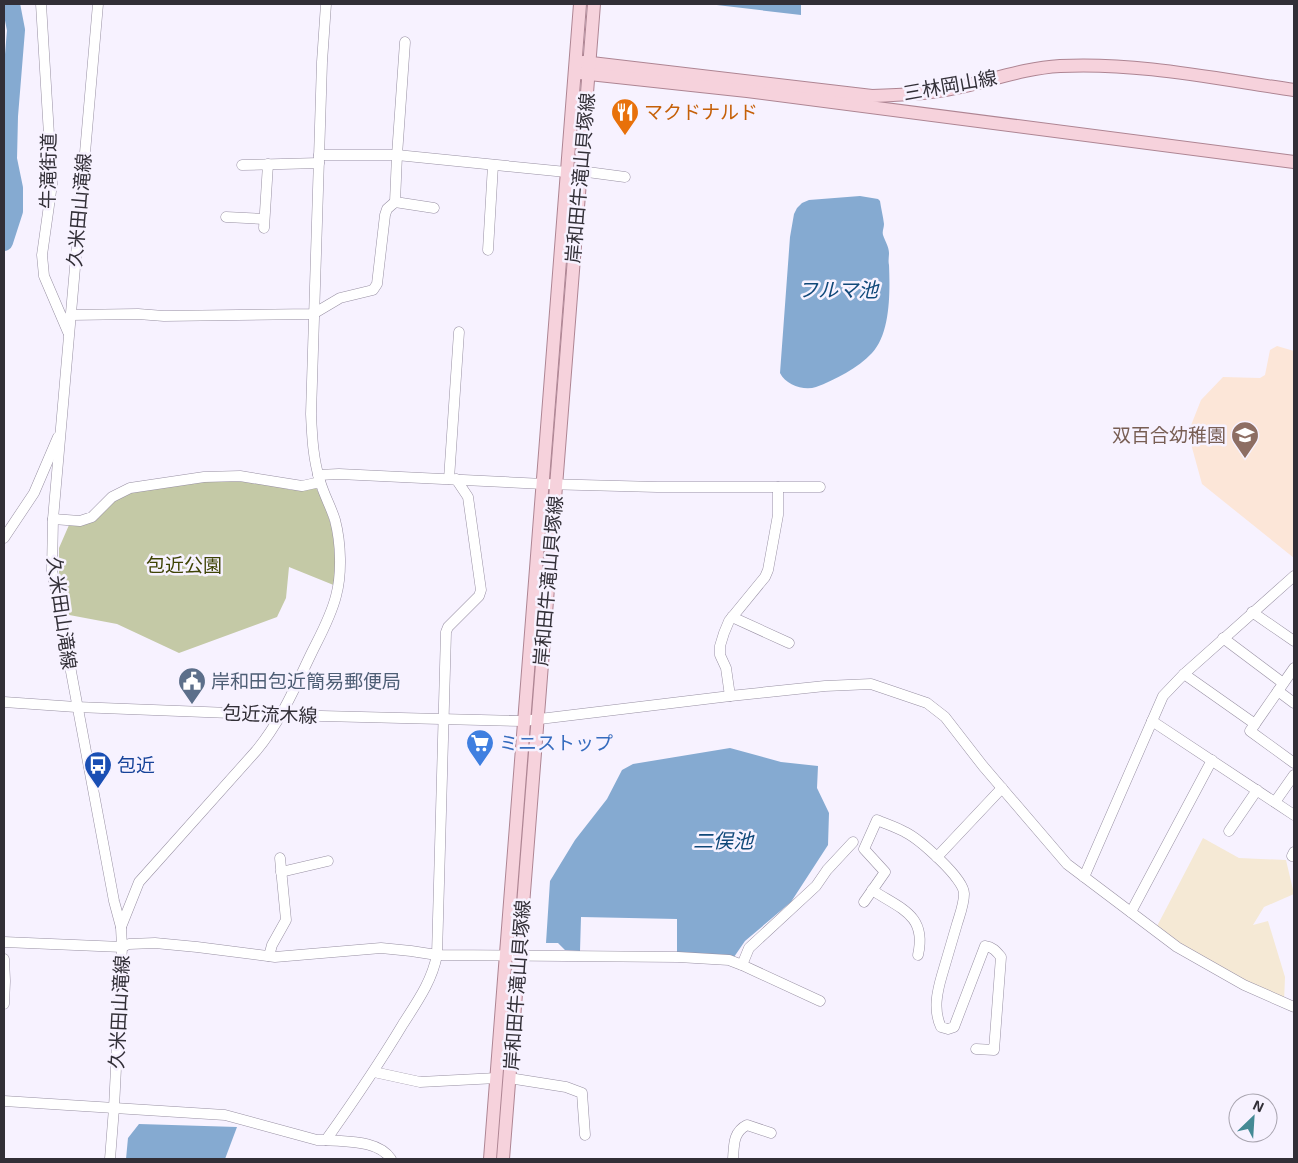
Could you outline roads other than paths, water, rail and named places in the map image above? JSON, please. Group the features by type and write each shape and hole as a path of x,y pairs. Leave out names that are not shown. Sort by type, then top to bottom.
{"main road":[{"name":"岸和田牛滝山貝塚線","path":"512,956 534,767 566,172 580,4"},
{"name":"岸和田牛滝山貝塚線","path":"503,1159 503,1078 512,956 523,721 550,484 594,4"},
{"name":"三林岡山線","path":"575,67 872,96 934,92 1058,66 1100,66 1164,72 1294,90"},
{"name":"三林岡山線","path":"589,68 747,91 1294,162"},
{"name":"岸和田牛滝山貝塚線","path":"490,1159 503,1078"}],"street":[{"name":"牛滝街道","path":"41,4 52,184 42,255 44,276 69,333"},
{"name":"久米田山滝線","path":"98,4 60,431 53,519 52,570 76,706 114,901 121,927 122,947 110,1159"},
{"path":"121,927 139,882 272,732 282,715 337,595 340,572 339,544 335,520 319,478 312,441 311,423 322,62 326,4"},
{"path":"70,315 313,314 340,298 373,290 377,284 385,215 387,209 395,202 396,156 405,42"},
{"path":"242,164 396,156 566,172"},
{"path":"226,217 264,224 268,164"},
{"path":"488,250 492,165"},
{"path":"580,171 626,177"},
{"path":"395,202 434,208"},
{"path":"326,1140 374,1072 425,987 433,973 437,955 442,718 446,632 448,627 479,596 481,590 468,497 452,479 459,332"},
{"path":"4,538 34,493 60,431"},
{"path":"53,519 80,521 92,516 112,498 130,488 204,477 240,476 302,486 319,478 339,474 657,487 820,487"},
{"path":"730,696 726,668 720,655 720,646 732,617 765,577 768,570 778,515 778,487"},
{"path":"1084,877 1163,696 1223,638 1294,576"},
{"path":"1252,612 1294,641"},
{"path":"732,617 789,643"},
{"path":"1223,638 1281,687 1294,703"},
{"path":"1294,668 1250,731 1294,763"},
{"path":"1184,674 1255,724"},
{"name":"包近流木線","path":"4,702 282,715 523,721 730,696 825,686 871,684 927,703 945,717 1067,864 1177,946 1244,985 1292,1006"},
{"path":"1152,721 1294,815"},
{"path":"1131,912 1212,760"},
{"path":"1275,802 1294,775"},
{"path":"937,857 1002,788"},
{"path":"1229,831 1257,790"},
{"path":"864,902 884,872 864,849 877,820 906,832 919,840 962,884 964,892 962,906 940,982 935,1007 940,1027 954,1027 985,946 992,947 1001,957 994,1050 976,1049"},
{"path":"742,965 749,948 816,886 827,870 854,842"},
{"path":"269,956 275,939 286,920 280,858"},
{"path":"282,872 328,861"},
{"path":"872,890 912,916 921,935 918,955"},
{"path":"4,1004 4,941 122,947 129,944 155,943 269,956 381,948 411,950 437,955 678,957 728,960 820,1001"},
{"path":"374,1072 420,1082 503,1078 566,1087 582,1093 585,1134"},
{"path":"4,1101 225,1115 317,1140 365,1144 381,1149 391,1159"},
{"path":"733,1159 735,1135 740,1128 747,1125 771,1132"}],"water":[{"path":"708,4 801,4 801,15"},
{"name":"フルマ池","path":"860,196 880,201 884,224 883,235 889,251 889,299 883,334 872,353 846,373 816,387 796,386 786,381 780,373 790,237 794,214 802,203 809,200"},
{"name":"二俣池","path":"730,748 781,762 818,766 817,788 829,813 828,845 791,902 745,941 734,957 677,952 677,919 581,917 580,951 565,950 558,943 546,943 550,881 575,840 607,799 622,770 633,764"},
{"path":"139,1124 237,1127 225,1159 126,1159 128,1138"}],"waterway":[{"path":"4,242 14,211 14,188 8,159 9,116 16,30 11,4"}],"place":[{"name":"マクドナルド","path":"625,136"},
{"name":"双百合幼稚園","path":"1245,459"},
{"name":"岸和田包近簡易郵便局","path":"192,705"},
{"name":"ミニストップ","path":"480,767"},
{"name":"包近","path":"98,789"}],"park label":[{"name":"包近公園","path":"184,565"}]}
